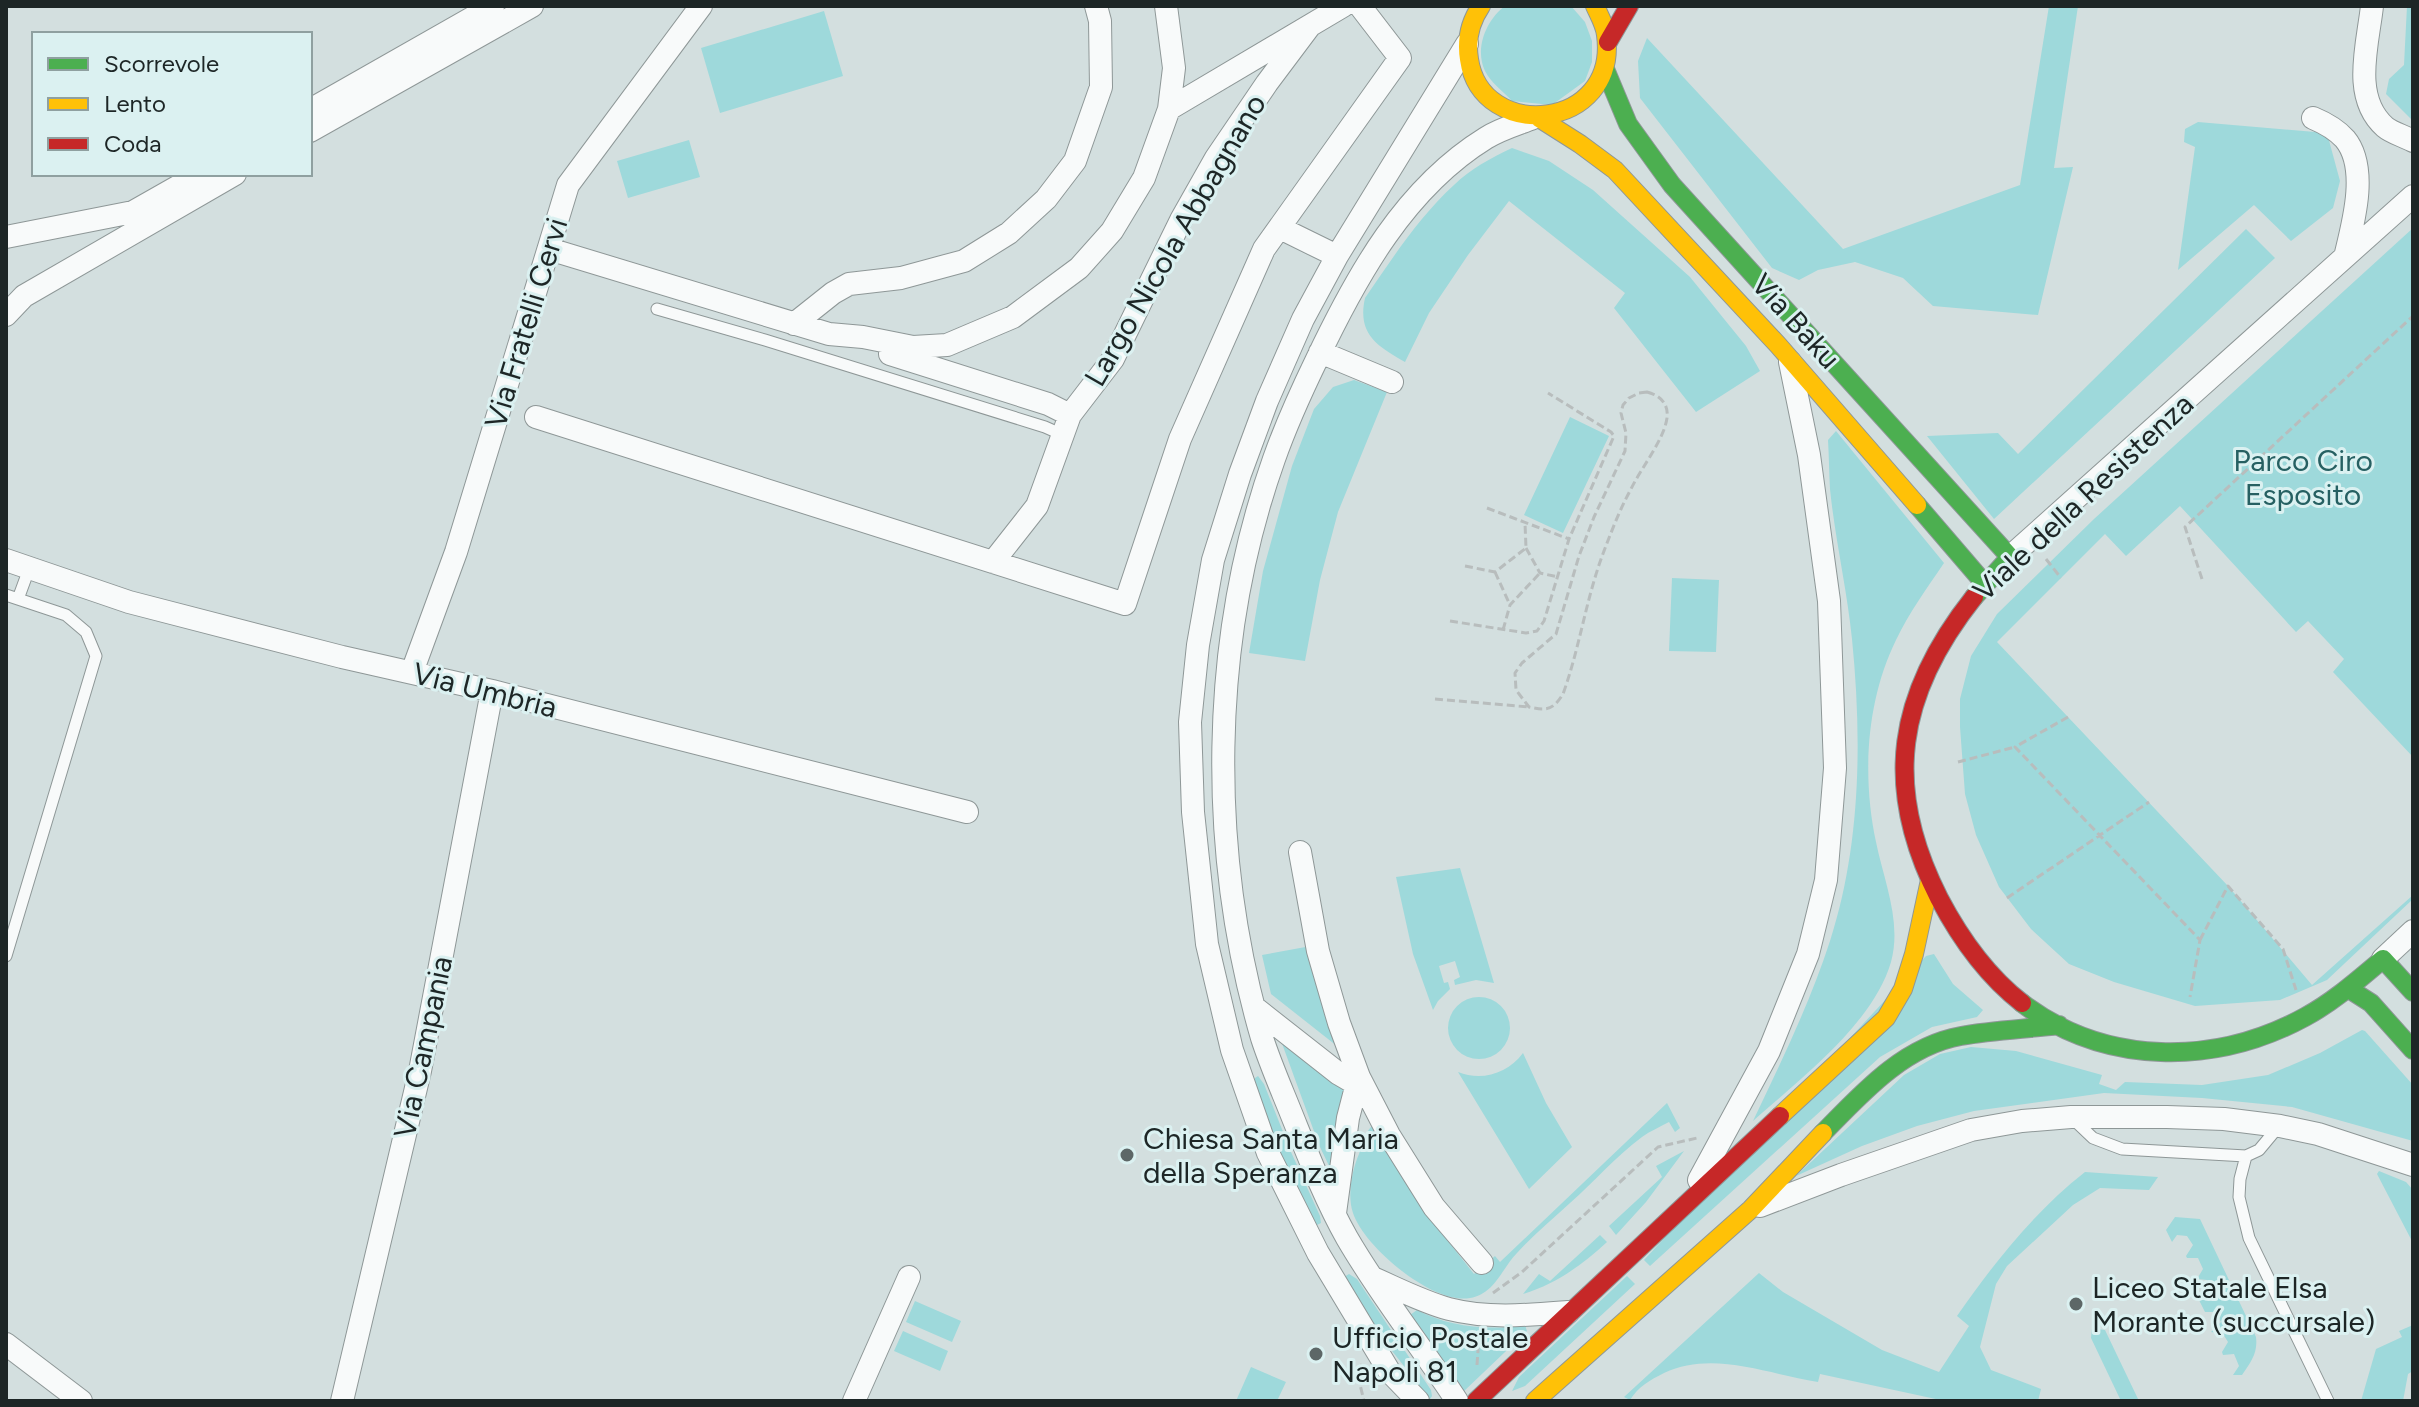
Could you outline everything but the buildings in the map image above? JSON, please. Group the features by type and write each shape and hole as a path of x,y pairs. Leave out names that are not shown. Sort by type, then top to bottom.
{"main road":[{"path":"1467,44 1469,29 1481,6"},
{"path":"1536,118 1559,115 1583,101 1601,80 1605,69 1607,29 1595,6"},
{"path":"1608,42 1629,6"},
{"path":"1457,19 1467,44"},
{"name":"Via Baku","path":"1467,44 1471,71 1484,94 1506,111 1536,118 1580,144 1615,170 1789,357 1984,583"},
{"name":"Via Baku","path":"1605,69 1628,124 1672,185 2010,557"},
{"name":"Viale della Resistenza","path":"2010,557 1984,583 1948,630 1919,687 1910,720 1906,755 1910,827 1930,880 1963,941 2008,993 2079,1035 2164,1054 2192,1053 2258,1037 2303,1018 2349,989 2383,959"},
{"path":"1476,1401 1886,1018 1903,989 1930,880"},
{"path":"2383,959 2413,992"},
{"path":"2349,989 2371,1003 2413,1050"},
{"name":"Viale della Resistenza","path":"1535,1401 1751,1209 1873,1081 1926,1047 1959,1036 2059,1025"}],"street":[{"path":"312,109 493,6"},
{"path":"312,130 532,6"},
{"name":"Via Fratelli Cervi","path":"412,672 456,552 568,185 701,6"},
{"path":"794,324 849,284 901,278 964,261 1009,233 1046,199 1075,161 1101,87 1100,21 1096,6"},
{"path":"549,249 829,334 913,347 947,345 1013,317 1079,268 1112,231 1144,178 1169,109 1174,68 1166,6"},
{"path":"1169,109 1343,6"},
{"path":"536,417 1125,604 1180,439 1264,249 1400,58 1360,6"},
{"path":"2372,6 2364,82 2367,102 2386,128 2413,141"},
{"name":"Largo Nicola Abbagnano","path":"993,562 1037,506 1067,425 1113,359 1181,220 1216,158 1309,27"},
{"path":"1418,1401 1389,1371 1318,1253 1268,1153 1232,1050 1207,944 1193,812 1190,722 1198,645 1213,560 1267,401 1303,319 1337,256 1467,44"},
{"path":"1457,1401 1403,1326 1334,1214 1263,1041 1235,917 1225,802 1223,725 1229,659 1244,565 1274,459 1297,401 1347,296 1412,200 1440,172 1488,137 1536,118"},
{"path":"2313,118 2330,126 2347,141 2355,162 2357,207 2345,257"},
{"path":"6,237 133,212 196,176"},
{"path":"6,315 24,296 232,176"},
{"name":"Viale della Resistenza","path":"2010,557 2413,196"},
{"path":"1280,228 1337,256"},
{"name":"Largo Nicola Abbagnano","path":"829,334 1048,404 1067,425"},
{"path":"1320,352 1392,382"},
{"name":"Via Baku","path":"1686,1202 1769,1051 1808,954 1826,880 1835,768 1829,601 1809,455 1789,357"},
{"name":"Via Umbria","path":"6,560 129,602 967,812"},
{"path":"1213,560 1244,565"},
{"name":"Via Campania","path":"342,1401 420,1071 492,691"},
{"path":"1300,852 1318,951 1339,1023 1361,1081 1389,1135 1434,1207 1482,1263"},
{"name":"Viale della Resistenza","path":"2383,959 2413,931"},
{"path":"1255,1008 1339,1074 1351,1081 1361,1081"},
{"path":"1232,1050 1263,1041"},
{"path":"1334,1214 1351,1103 1361,1081"},
{"name":"Viale della Resistenza","path":"1751,1209 1971,1130 2071,1117 2224,1119 2280,1126 2318,1134 2413,1165"},
{"path":"1318,1253 1348,1239"},
{"path":"854,1401 909,1277"},
{"path":"1373,1278 1448,1309 1475,1314 1521,1316 1568,1312"},
{"path":"6,1344 81,1401"},
{"path":"1389,1371 1392,1401"}],"lane":[{"path":"657,309 1045,427 1067,425"},
{"path":"6,956 96,656 86,632 66,615 12,597 29,569"},
{"path":"2071,1117 2093,1138 2122,1149 2246,1156 2259,1150 2280,1126"},
{"path":"2246,1156 2239,1197 2249,1238 2328,1401"}],"path":[{"path":"2202,579 2185,527 2413,316"},
{"path":"1450,621 1526,633 1537,631 1544,621 1569,539 1614,436 1548,393"},
{"path":"1435,699 1540,709 1557,704 1563,694 1593,580 1630,489 1657,443 1667,417 1667,407 1655,394 1639,393 1623,405 1625,451 1579,556 1556,634 1522,663 1515,673 1516,690 1529,707"},
{"path":"1487,508 1569,539"},
{"path":"1525,523 1526,548 1540,573 1558,577"},
{"path":"1465,566 1495,572 1526,548"},
{"path":"2046,559 2061,578"},
{"path":"1495,572 1510,605"},
{"path":"1503,630 1510,605 1540,573"},
{"path":"1958,762 2015,747 2068,717"},
{"path":"2015,747 2200,940"},
{"path":"2007,898 2149,802"},
{"path":"2190,997 2200,940 2228,886 2283,949 2296,990"},
{"path":"1491,1295 1522,1272 1658,1147 1700,1137"},
{"path":"1477,1366 1479,1327"},
{"path":"1364,1401 1358,1376 1366,1353"}],"green space":[{"path":"1505,6 1571,6 1585,22 1592,41 1592,62 1585,81 1552,105 1512,101 1487,75 1481,53 1488,26"},
{"path":"2049,6 2078,6 2054,168 2073,167 2038,315 1933,306 1903,278 1855,262 1818,270 1799,280 1772,268 1640,98 1638,61 1647,38 1843,249 2020,185"},
{"path":"2407,6 2413,6 2413,121 2386,94 2389,79 2404,65"},
{"path":"824,11 843,76 720,113 701,48"},
{"path":"2198,122 2327,133 2340,181 2333,208 2291,241 2254,205 2178,270 2195,147 2184,142 2185,129"},
{"path":"689,140 700,177 628,198 617,161"},
{"path":"1512,148 1549,161 1593,190 1690,277 1746,346 1760,371 1696,412 1614,308 1625,293 1509,201 1429,313 1405,362 1378,344 1364,321 1365,298 1406,239 1441,198 1474,169"},
{"name":"Parco Ciro Esposito","path":"2413,228 2413,757 2333,672 2344,659 2308,621 2296,632 2180,506 2126,556 2105,534 1997,642 2228,886 2312,985 2413,895 2413,899 2327,980 2280,1000 2195,1006 2114,982 2069,964 2031,929 1999,887 1976,835 1965,794 1960,727 1960,699 1971,656 1997,614 2094,519"},
{"path":"2246,229 2275,258 1994,519 1927,436 1998,433 2018,454"},
{"path":"1354,380 1387,392 1338,512 1320,580 1305,661 1249,653 1263,571 1292,466 1314,409 1333,387"},
{"path":"1570,417 1609,436 1563,533 1524,515"},
{"path":"1836,431 1944,563 1896,640 1878,688 1873,714 1869,792 1876,842 1893,917 1891,962 1882,985 1852,1028 1813,1069 1753,1121 1794,1032 1830,941 1848,867 1853,830 1857,715 1850,620 1830,489 1828,440"},
{"path":"1672,578 1719,580 1716,652 1669,651"},
{"path":"1460,868 1494,983 1476,980 1455,985 1454,980 1460,977 1455,961 1439,966 1444,983 1448,982 1450,989 1433,1010 1413,954 1396,877"},
{"path":"1311,946 1342,1050 1271,994 1262,955"},
{"path":"1934,954 1953,984 1983,1010 1977,1017 1932,1027 1880,1057 1650,1266 1644,1260 1926,956"},
{"path":"1479,997 1491,999 1501,1006 1508,1016 1508,1040 1501,1050 1491,1057 1479,1059 1467,1057 1457,1050 1450,1040 1448,1028 1450,1016 1457,1006 1467,999"},
{"path":"2362,1030 2413,1085 2413,1141 2292,1107 2104,1093 1974,1111 1917,1126 1862,1146 1796,1176 1904,1075 1940,1054 1971,1047 2016,1051 2102,1075 2099,1084 2116,1090 2125,1082 2202,1085 2268,1075 2320,1053"},
{"path":"1280,1038 1340,1083 1347,1094 1332,1172 1319,1145"},
{"path":"1523,1053 1546,1103 1572,1147 1529,1189 1458,1072 1476,1076 1494,1074 1510,1066"},
{"path":"1258,1076 1320,1216 1321,1223 1317,1225 1281,1156 1255,1088 1255,1078"},
{"path":"1667,1103 1680,1128 1675,1132 1669,1122 1632,1144 1530,1240 1492,1286 1479,1296 1455,1298 1420,1283 1385,1257 1360,1227 1353,1213 1350,1191 1354,1168 1365,1136 1376,1123 1425,1212 1474,1274 1495,1256 1500,1262"},
{"path":"1684,1151 1646,1202 1616,1235 1609,1226 1662,1177 1656,1166"},
{"path":"2379,1171 2406,1182 2413,1190 2413,1243 2377,1174"},
{"path":"2085,1172 2158,1177 2149,1190 2100,1188 2073,1205 2007,1266 1996,1284 1980,1347 1991,1370 2041,1389 2038,1401 1945,1401 1820,1374 1818,1382 1721,1364 1683,1366 1649,1381 1630,1400 1624,1397 1759,1273 1783,1292 1882,1350 1939,1372 1969,1326 1957,1316 1971,1296 2032,1221"},
{"path":"2175,1217 2200,1219 2256,1337 2255,1353 2242,1375 2233,1375 2239,1366 2234,1354 2223,1355 2228,1342 2223,1334 2211,1332 2221,1322 2216,1312 2205,1312 2199,1300 2208,1300 2214,1292 2207,1280 2197,1279 2203,1269 2198,1258 2186,1256 2193,1245 2187,1236 2177,1235 2172,1242 2166,1230"},
{"path":"1600,1235 1607,1242 1588,1258 1568,1273 1523,1294 1539,1274 1550,1281"},
{"path":"1349,1274 1357,1279 1431,1390 1430,1399 1381,1337 1344,1277"},
{"path":"1627,1276 1635,1284 1525,1386 1512,1391 1519,1377"},
{"path":"915,1301 961,1321 952,1342 906,1322"},
{"path":"1417,1310 1456,1324 1497,1328 1525,1325 1527,1331 1462,1393 1410,1315"},
{"path":"2413,1325 2413,1371 2408,1374 2403,1401 2361,1401 2376,1349 2402,1337 2399,1331"},
{"path":"2092,1328 2105,1330 2139,1401 2121,1401 2091,1338"},
{"path":"903,1331 948,1351 940,1371 894,1351"},
{"path":"1251,1367 1286,1382 1277,1401 1236,1401"}],"traffic: fast":[{"path":"1605,69 1628,124 1672,185 2010,557 1974,597"},
{"path":"1917,505 1984,583"},
{"path":"2022,1003 2054,1024 2089,1039 2124,1048 2161,1052 2198,1051 2270,1033 2305,1017 2383,959 2413,992"},
{"path":"2349,989 2371,1003 2413,1050"},
{"path":"1823,1133 1885,1073 1940,1041 1985,1032 2059,1025"}],"traffic: slow":[{"path":"1481,6 1470,31 1469,59 1479,86 1497,104 1521,114 1547,114 1572,107 1592,91 1604,67 1606,35 1595,6"},
{"path":"1539,118 1615,170 1778,345 1917,505"},
{"path":"1780,1116 1886,1018 1903,989 1930,880"},
{"path":"1535,1401 1751,1209 1823,1133"}],"traffic: jam":[{"path":"1608,42 1629,6"},
{"path":"1974,597 1948,633 1928,669 1914,705 1906,742 1905,779 1910,817 1921,857 1939,898 1975,955 2022,1003"},
{"path":"1476,1401 1780,1116"}],"place":[{"name":"Chiesa Santa Maria della Speranza","path":"1127,1155"},
{"name":"Liceo Statale Elsa Morante (succursale)","path":"2076,1304"},
{"name":"Ufficio Postale Napoli 81","path":"1316,1354"}]}
